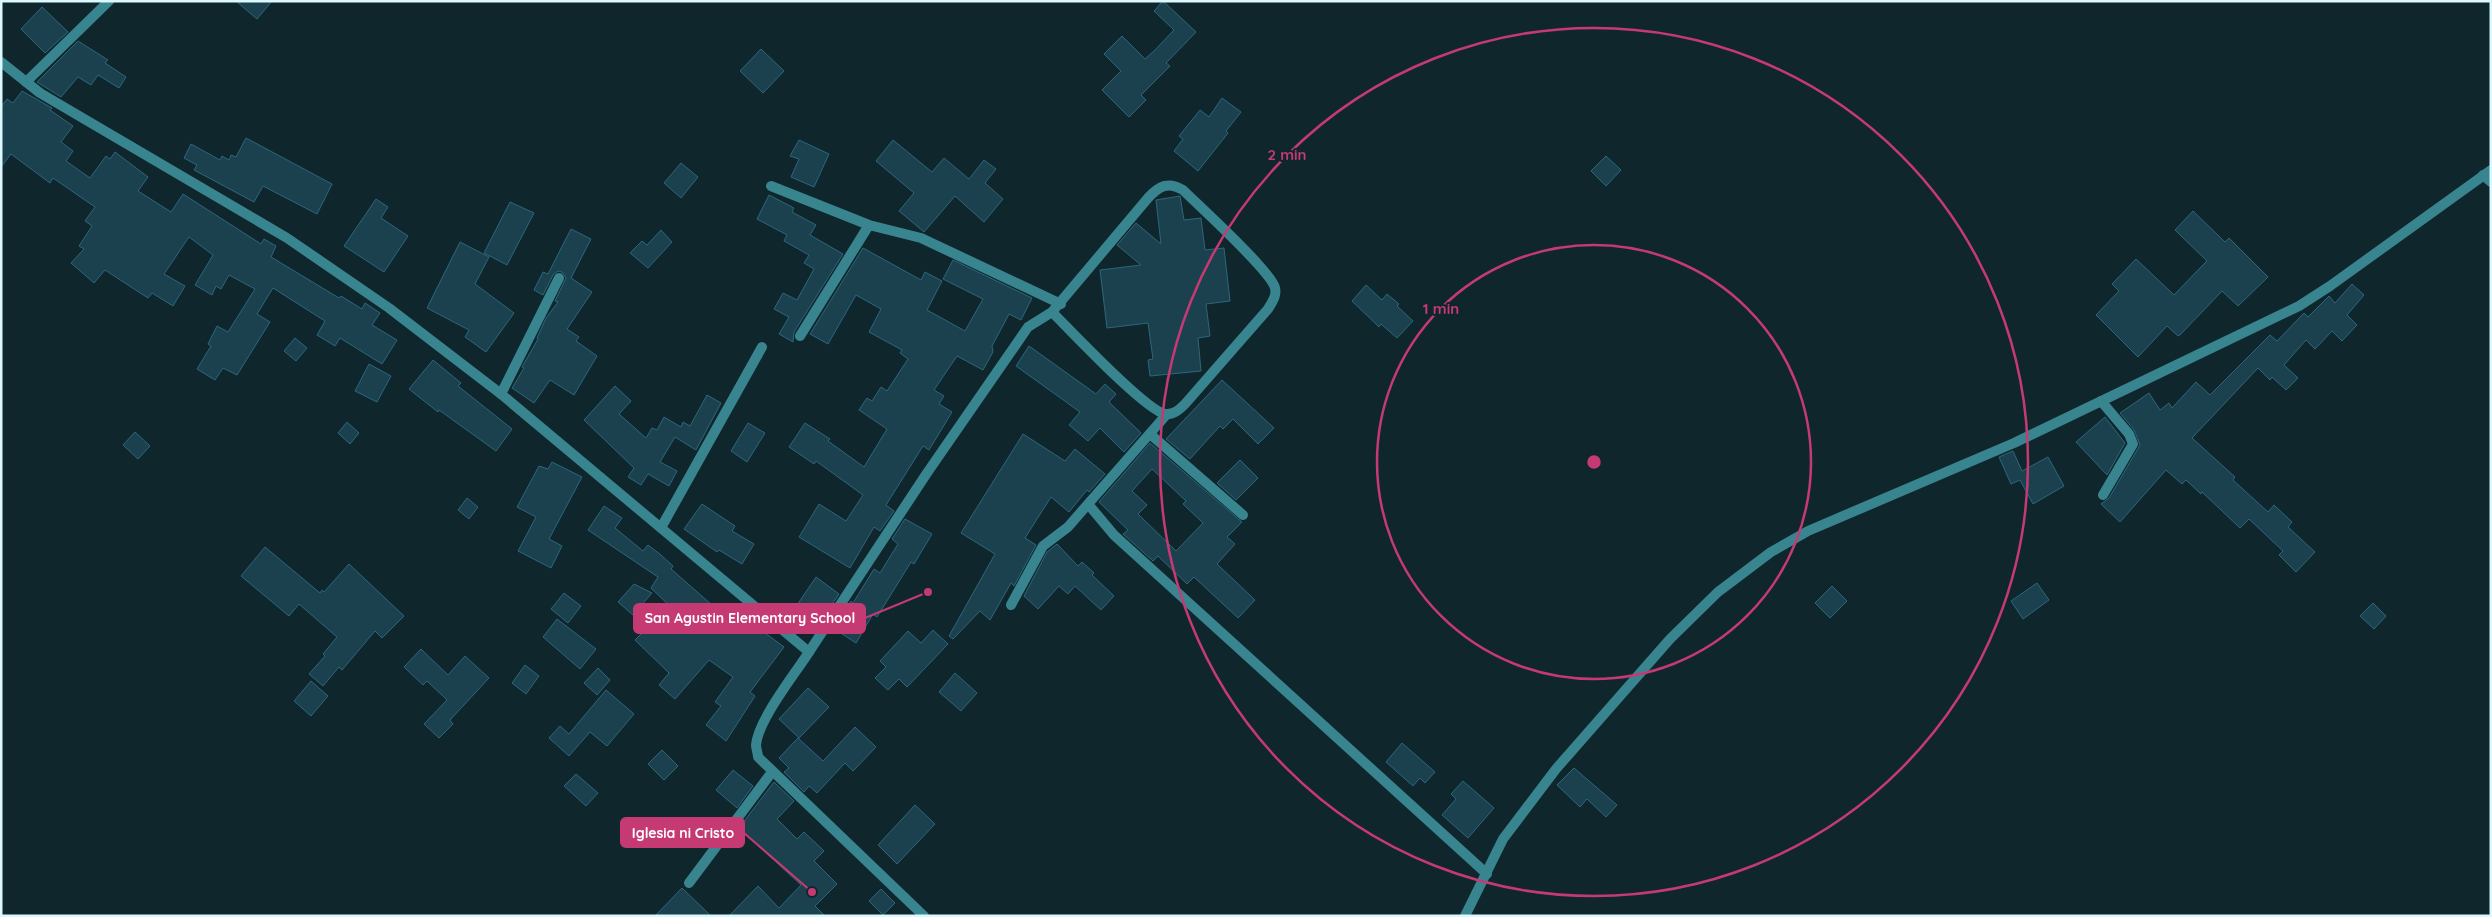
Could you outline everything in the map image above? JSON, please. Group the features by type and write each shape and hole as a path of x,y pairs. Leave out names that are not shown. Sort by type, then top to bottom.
{"street":[{"path":"26,82 109,1"},
{"path":"1,62 26,82 142,154 287,238 390,308 501,394 662,526 809,652"},
{"path":"1465,916 1503,839 1556,769 1644,667 1698,611 1771,552 1808,531 1967,464 2298,306 2330,286 2488,176"},
{"path":"924,916 758,757 756,746 769,713 1021,335 1040,318 1052,312 1061,304 1156,190 1166,185 1174,184 1183,190 1249,254 1272,280 1276,289 1274,300 1185,404 1176,412 1167,414 1155,410 1137,395 1052,312"},
{"path":"771,186 869,224 921,238 1061,304"},
{"path":"800,336 869,224"},
{"path":"501,394 560,278"},
{"path":"662,526 762,347"},
{"path":"2101,401 2129,434 2133,444 2102,495"},
{"path":"1011,606 1043,546 1068,527 1167,414"},
{"path":"1150,434 1244,515"},
{"path":"1088,504 1114,535 1487,874"},
{"path":"689,883 772,772"}],"building":[{"path":"236,1 272,1 257,19"},
{"path":"1163,1 1196,32 1166,63 1170,66 1141,95 1146,100 1129,117 1102,90 1121,71 1104,54 1122,36 1145,59 1154,51 1174,30 1154,11"},
{"path":"42,7 68,32 45,53 21,29"},
{"path":"78,41 108,60 105,63 126,77 119,88 98,75 91,85 78,77 61,97 37,82"},
{"path":"761,49 784,71 763,93 740,71"},
{"path":"22,91 52,108 50,110 73,126 61,142 73,151 66,161 90,178 106,156 110,159 115,152 148,177 138,191 171,212 183,194 261,244 264,239 276,246 271,257 339,298 341,296 362,309 365,303 380,313 372,325 397,340 382,364 340,338 335,346 317,335 325,321 273,288 257,314 270,322 237,375 223,368 215,380 197,369 211,346 208,344 217,326 228,332 255,289 229,275 221,289 216,286 212,295 195,285 213,255 189,237 164,274 185,286 173,306 152,293 148,298 105,270 94,283 71,263 84,249 79,246 92,226 85,221 95,207 53,178 50,183 11,154 1,167 1,107 7,99 13,103"},
{"path":"1222,98 1241,112 1226,131 1228,133 1198,171 1174,151 1183,139 1179,136 1200,110 1209,117"},
{"path":"246,138 332,184 317,214 263,186 254,202 194,170 197,165 184,158 191,144 220,160 222,156 229,160 231,155 236,157"},
{"path":"799,140 829,154 814,187 791,177 799,159 790,156"},
{"path":"893,140 932,172 944,158 969,179 984,160 996,169 985,183 1003,199 984,222 955,196 924,232 899,211 914,193 876,161"},
{"path":"1606,156 1621,170 1606,186 1591,171"},
{"path":"681,163 698,177 681,198 664,183"},
{"path":"769,195 794,208 792,212 816,225 810,235 843,254 794,332 793,342 779,334 789,317 774,309 783,293 797,300 814,269 804,263 809,255 784,241 787,235 757,219"},
{"path":"1180,196 1184,220 1201,218 1205,250 1224,248 1230,301 1206,304 1210,336 1198,338 1201,371 1150,376 1148,360 1153,359 1148,323 1107,328 1100,270 1141,265 1117,245 1136,223 1161,244 1156,200"},
{"path":"376,199 388,207 381,218 408,236 384,272 344,246"},
{"path":"510,202 534,213 507,265 484,253"},
{"path":"2193,211 2225,242 2229,238 2268,277 2238,306 2222,291 2180,335 2178,336 2167,326 2138,357 2096,315 2119,291 2112,284 2136,259 2174,295 2207,261 2175,230"},
{"path":"571,229 591,239 571,278 592,292 567,329 579,337 576,341 597,356 574,395 550,380 534,403 512,388 524,368 522,367 538,339 546,318 558,302 555,301 566,278 562,272 558,271 553,275 543,295 534,290 543,272 548,274"},
{"path":"661,230 672,242 648,268 630,253 642,241 647,245"},
{"path":"460,242 489,257 475,284 514,313 486,352 465,337 469,330 427,308"},
{"path":"863,248 921,280 925,272 942,281 927,310 965,331 983,299 943,279 953,260 1032,298 1021,320 1009,314 992,346 993,352 983,370 957,356 934,390 944,396 939,404 952,412 929,450 923,446 886,505 894,511 880,531 874,527 850,568 799,537 819,504 846,521 863,495 816,461 814,464 789,447 805,423 830,439 828,441 864,467 887,429 859,410 867,398 872,401 881,387 887,391 908,359 900,353 902,350 869,332 881,309 856,295 828,344 810,334"},
{"path":"2352,284 2364,295 2347,315 2357,325 2342,341 2332,331 2315,349 2306,340 2284,365 2298,378 2286,390 2272,377 2270,380 2258,368 2192,438 2235,477 2233,480 2268,512 2274,505 2292,522 2288,527 2315,552 2296,572 2279,555 2283,551 2249,519 2240,528 2202,492 2201,494 2186,480 2182,484 2166,470 2120,522 2101,504 2109,498 2140,445 2134,430 2120,413 2149,393 2160,410 2169,403 2172,408 2196,382 2210,395 2270,335 2277,341 2304,313 2308,317 2329,296 2335,303"},
{"path":"1366,285 1382,300 1387,294 1399,304 1397,306 1413,321 1397,338 1381,324 1379,327 1352,301"},
{"path":"295,338 307,348 296,361 284,351"},
{"path":"1029,346 1096,394 1105,384 1116,394 1109,402 1141,433 1124,452 1100,428 1088,441 1069,425 1080,412 1016,366"},
{"path":"433,360 461,383 458,386 512,429 496,451 439,410 438,412 409,389"},
{"path":"369,364 391,376 377,402 355,391"},
{"path":"1222,380 1274,428 1258,444 1233,419 1223,429 1220,426 1190,459 1166,439"},
{"path":"615,386 631,401 619,414 646,438 652,428 657,430 664,417 681,427 683,422 690,426 707,395 721,403 696,450 675,437 660,462 677,471 669,486 648,474 641,485 628,477 634,468 584,420"},
{"path":"2105,417 2125,443 2107,475 2076,442"},
{"path":"347,422 359,433 350,444 338,433"},
{"path":"748,423 765,433 747,462 731,451"},
{"path":"135,432 150,446 138,459 123,445"},
{"path":"1023,434 1065,461 1075,449 1105,474 1089,492 1087,490 1069,512 1051,497 1025,538 1036,545 1014,586 1011,583 990,620 980,611 953,639 949,636 995,554 961,533"},
{"path":"1150,443 1242,522 1227,537 1235,544 1217,564 1255,600 1238,618 1194,577 1187,584 1158,556 1153,561 1123,534 1128,530 1099,502","holes":["1152,469 1186,501 1183,504 1203,523 1176,551 1138,514 1147,505 1132,491"]},
{"path":"2013,451 2022,471 2048,457 2064,486 2033,504 2020,480 2011,484 1999,457"},
{"path":"1240,460 1258,478 1236,500 1217,483"},
{"path":"552,462 582,477 549,539 562,546 551,568 518,551 536,517 517,507 539,466 548,469"},
{"path":"467,498 478,507 469,519 458,510"},
{"path":"702,504 735,526 732,531 754,544 742,564 719,550 717,552 684,529"},
{"path":"604,506 622,518 615,528 643,551 648,545 661,555 673,566 671,569 746,633 753,624 784,647 750,692 755,696 726,741 706,725 721,706 715,702 733,677 709,660 675,699 659,685 669,673 635,640 650,625 656,631 675,611 651,588 658,577 588,530"},
{"path":"905,519 932,534 914,564 911,562 877,617 873,614 856,643 833,628 851,601 853,603 874,569 880,573 898,544 892,539"},
{"path":"1057,544 1078,566 1082,562 1094,573 1092,575 1114,596 1101,610 1075,586 1068,594 1059,586 1038,609 1024,596 1047,552"},
{"path":"265,547 320,593 322,590 324,592 349,564 404,616 382,638 375,631 342,670 339,667 323,686 309,674 325,656 323,654 337,637 299,604 289,616 241,576"},
{"path":"816,577 839,594 821,621 817,618 811,628 791,614"},
{"path":"2037,583 2049,600 2023,619 2011,601"},
{"path":"634,584 652,593 633,615 618,602"},
{"path":"1832,586 1847,601 1830,618 1815,603"},
{"path":"564,593 581,606 568,623 551,609"},
{"path":"2373,603 2386,616 2374,629 2360,616"},
{"path":"557,619 596,649 580,669 543,637"},
{"path":"933,630 948,644 907,687 899,679 888,690 875,678 886,667 880,661 908,631 921,643"},
{"path":"421,649 448,675 465,656 489,678 450,720 453,724 439,738 424,724 447,700 427,681 423,685 404,667"},
{"path":"525,665 539,676 526,694 512,683"},
{"path":"598,668 610,680 597,695 584,683"},
{"path":"955,673 977,693 961,711 939,692"},
{"path":"311,681 328,696 311,716 294,701"},
{"path":"808,688 829,707 799,738 779,719"},
{"path":"606,690 634,714 607,746 590,732 569,756 549,738 560,726 569,734"},
{"path":"855,727 876,747 853,771 845,763 817,793 809,786 804,792 784,772 789,768 779,758 798,738 823,761"},
{"path":"1402,743 1435,772 1425,783 1420,778 1413,786 1386,762"},
{"path":"662,750 678,766 664,780 648,764"},
{"path":"1574,768 1617,805 1606,817 1587,799 1580,807 1557,785"},
{"path":"733,770 753,786 737,808 716,790"},
{"path":"576,774 598,793 586,806 564,786"},
{"path":"1463,781 1494,808 1468,838 1442,815 1456,799 1451,794"},
{"path":"774,782 794,801 777,819 797,839 804,832 824,851 814,861 837,884 815,906 825,916 729,916 758,886 779,908 801,885 739,828"},
{"path":"915,805 935,824 897,864 878,845"},
{"path":"682,888 711,916 655,916"},
{"path":"881,889 895,903 883,915 869,901"}],"place":[{"name":"San Agustin Elementary School","path":"928,592"},
{"name":"Iglesia ni Cristo","path":"812,892"}]}
